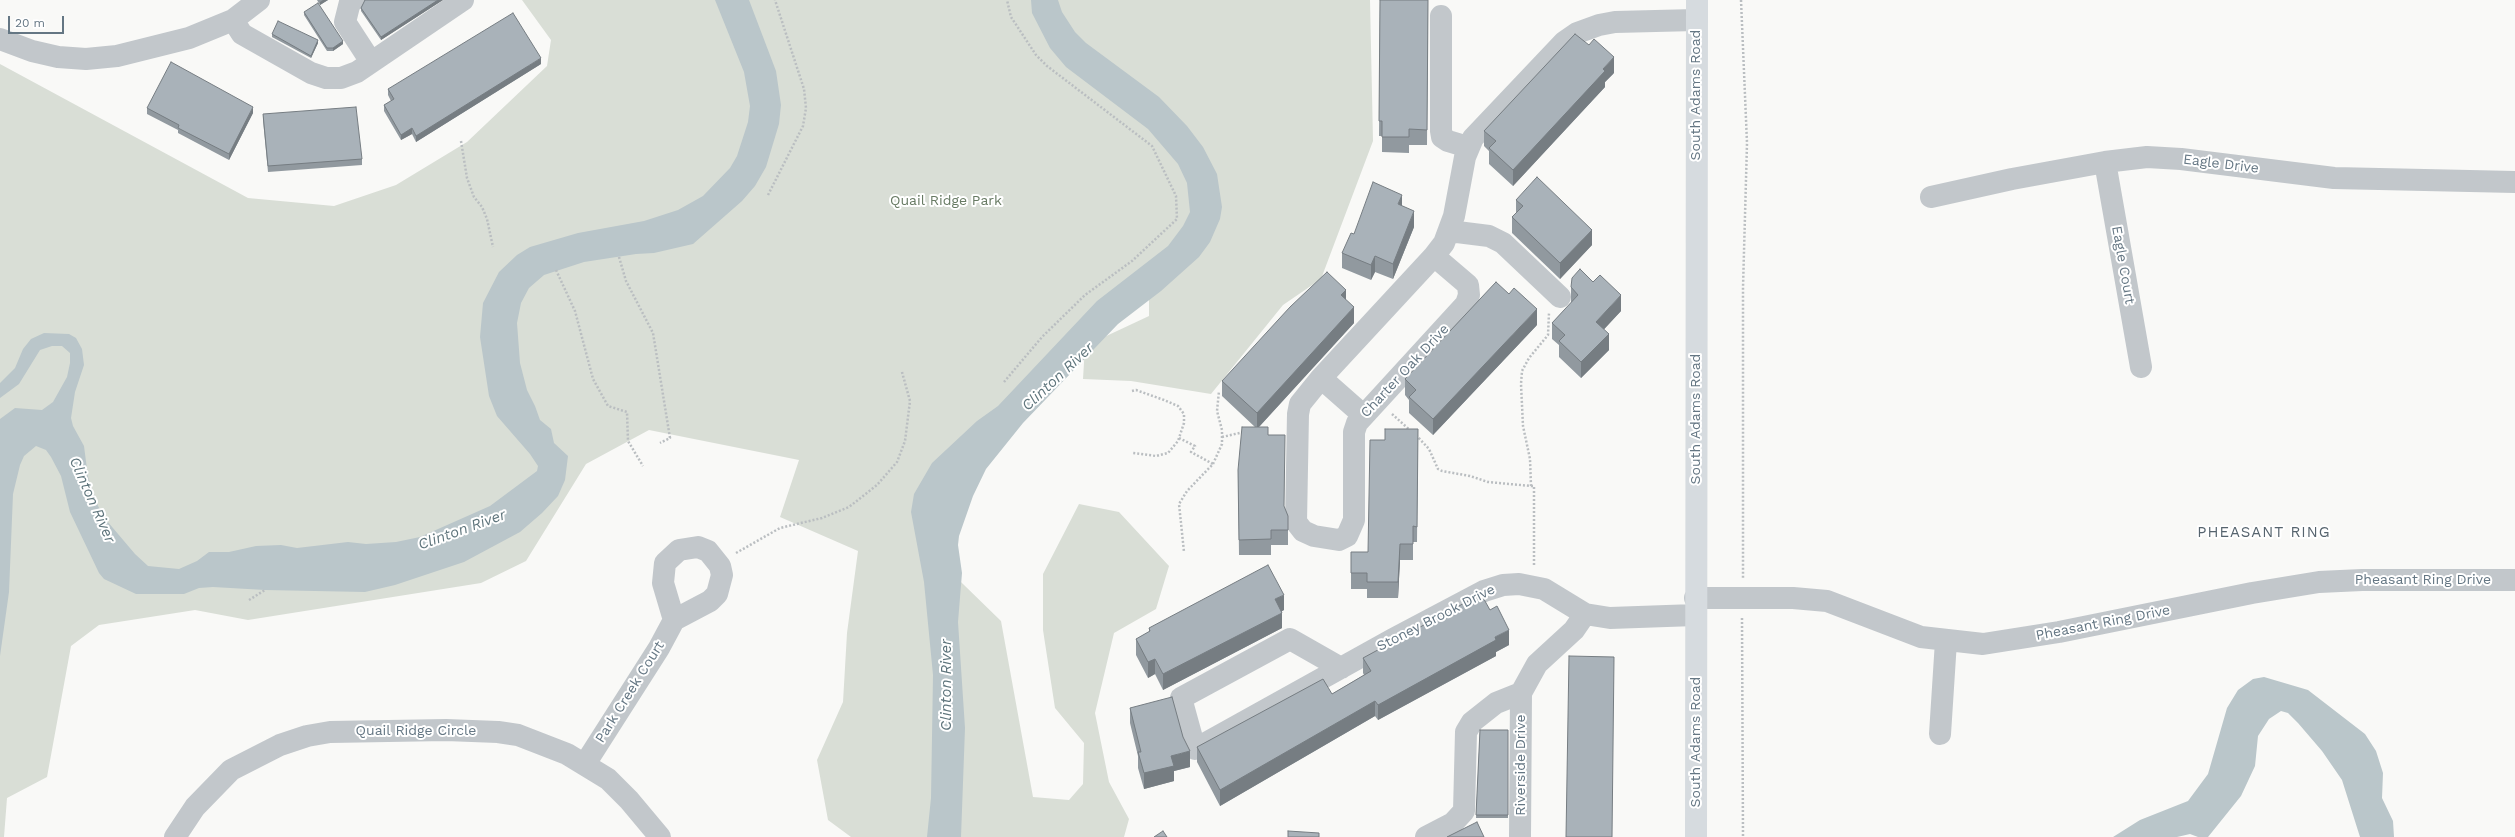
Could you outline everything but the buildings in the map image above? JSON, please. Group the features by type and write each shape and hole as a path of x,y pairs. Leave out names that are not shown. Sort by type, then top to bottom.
{"main road":[{"name":"South Adams Road","path":"1696,10 1696,837"}],"street":[{"path":"0,39 51,56 86,59 117,56 150,49 189,38 233,20 259,0"},
{"path":"354,0 350,2 345,22 371,62"},
{"path":"233,20 242,34 311,73 326,78 341,78 357,72 463,0"},
{"name":"Charter Oak Drive","path":"1434,256 1468,285 1469,295 1466,304 1363,415 1354,432 1354,520 1351,530 1347,536 1339,540 1314,536 1303,531 1296,522 1298,414 1300,404 1321,378 1434,256 1449,231 1468,147 1473,138 1542,65 1576,33 1599,24 1696,10"},
{"path":"1441,16 1442,137 1448,141 1468,147"},
{"name":"Eagle Drive","path":"1931,197 2012,179 2105,162 2147,157 2181,159 2334,178 2515,182"},
{"name":"Eagle Court","path":"2105,162 2141,367"},
{"path":"1449,231 1489,236 1503,243 1555,292"},
{"path":"1321,378 1363,415"},
{"path":"698,547 708,551 717,560 722,575 717,594 710,601 674,620 663,583 664,568 671,555 679,550 698,547"},
{"name":"Pheasant Ring Drive","path":"1695,606 1743,597 1793,598 1827,601 1921,637 1946,641 1991,643 2319,582 2362,580 2515,580"},
{"name":"Stoney Brook Drive","path":"1341,668 1290,639 1181,698 1195,749 1484,591 1503,585 1519,584 1544,589 1585,614 1610,618 1695,606"},
{"name":"Riverside Drive","path":"1520,837 1521,693 1537,664 1574,630 1585,614"},
{"name":"Park Creek Court","path":"585,764 659,648 674,620"},
{"path":"1940,734 1946,641"},
{"name":"Riverside Drive","path":"1426,837 1453,823 1464,811 1466,732 1472,722 1496,703 1521,693"},
{"name":"Quail Ridge Circle","path":"176,837 195,807 231,770 254,756 307,736 347,730 498,732 541,742 585,764 608,779 629,800 660,837"}],"path":[{"path":"768,195 803,126 806,108 804,89 775,0"},
{"path":"1004,382 1042,338 1085,295 1132,261 1177,218 1176,196 1152,146 1047,66 1036,55 1011,17 1007,0"},
{"path":"1741,0 1747,143 1743,288 1744,837"},
{"path":"461,141 467,178 474,197 482,207 487,219 493,247"},
{"path":"619,257 626,281 654,333 670,438 660,443"},
{"path":"556,270 575,311 593,379 608,406 627,412 628,441 643,466"},
{"path":"1531,486 1530,459 1522,413 1522,371 1529,358 1548,335 1555,292"},
{"path":"717,560 729,557 780,528 822,518 849,507 878,485 897,462 905,441 910,402 902,372"},
{"path":"1132,391 1136,390 1178,406 1184,414 1184,423 1179,438 1168,454 1156,456 1133,453"},
{"path":"1184,552 1180,504 1187,491 1213,464 1222,444 1217,411 1219,391"},
{"path":"1390,413 1422,440 1438,469 1488,482 1534,486 1534,586"},
{"path":"1222,437 1252,431"},
{"path":"1179,438 1195,446 1191,452 1213,464"},
{"path":"249,600 266,590"}],"green space":[{"name":"Quail Ridge Park","path":"522,0 1370,0 1373,141 1321,279 1283,305 1211,394 1131,381 1083,379 1085,346 1149,316 1149,288 1121,284 925,547 1001,621 1033,797 1069,800 1083,784 1084,743 1055,708 1043,630 1043,574 1079,504 1119,512 1169,566 1156,609 1114,633 1095,713 1109,782 1129,819 1124,837 851,837 828,820 817,760 843,702 847,633 858,551 780,517 799,460 649,430 586,464 526,561 481,583 248,620 195,610 99,625 71,646 47,777 7,798 4,837 0,837 0,64 248,198 334,206 396,185 467,142 547,66 551,40"}],"water":[{"name":"Clinton River","path":"715,0 749,0 776,71 781,105 779,124 766,167 755,186 742,201 693,244 654,253 636,254 584,262 544,275 529,288 521,303 517,323 520,363 527,390 540,420 551,429 554,443 568,456 565,480 558,496 542,513 520,532 464,562 395,585 365,592 265,590 213,587 199,588 184,594 136,594 104,579 99,573 70,512 61,476 46,450 36,446 24,456 20,465 13,494 9,592 0,656 0,419 15,408 42,410 53,402 67,377 70,363 70,353 62,346 52,346 40,350 19,384 0,398 0,383 15,368 23,349 31,339 44,333 69,334 76,338 82,349 84,365 75,392 71,418 73,426 84,446 88,477 98,506 107,521 135,554 148,566 179,569 197,561 209,552 229,552 256,546 281,545 297,548 348,542 366,544 396,542 420,537 490,506 537,471 538,466 530,454 497,416 489,396 480,337 483,303 499,272 517,255 530,247 578,233 644,221 678,210 703,196 730,168 737,156 748,122 750,106 744,72"},
{"name":"Clinton River","path":"1031,0 1058,0 1062,12 1075,32 1086,43 1159,97 1187,126 1203,147 1217,174 1222,207 1220,219 1210,242 1199,257 1161,291 1118,324 1023,423 986,469 973,496 959,536 958,545 962,573 958,622 965,728 961,837 927,837 931,798 933,675 924,582 911,512 914,494 932,463 977,421 998,406 1097,301 1168,246 1183,226 1190,212 1187,183 1178,164 1148,129 1066,67 1050,48 1032,13"},
{"path":"2264,677 2308,690 2365,734 2376,751 2383,773 2382,798 2393,821 2394,837 2360,837 2342,780 2322,751 2298,723 2288,713 2281,711 2269,719 2258,736 2255,766 2241,796 2208,837 2198,837 2190,834 2177,837 2113,837 2140,820 2188,801 2208,774 2227,708 2238,690 2253,679"}],"district":[{"name":"PHEASANT RING","path":"2264,533"}]}
